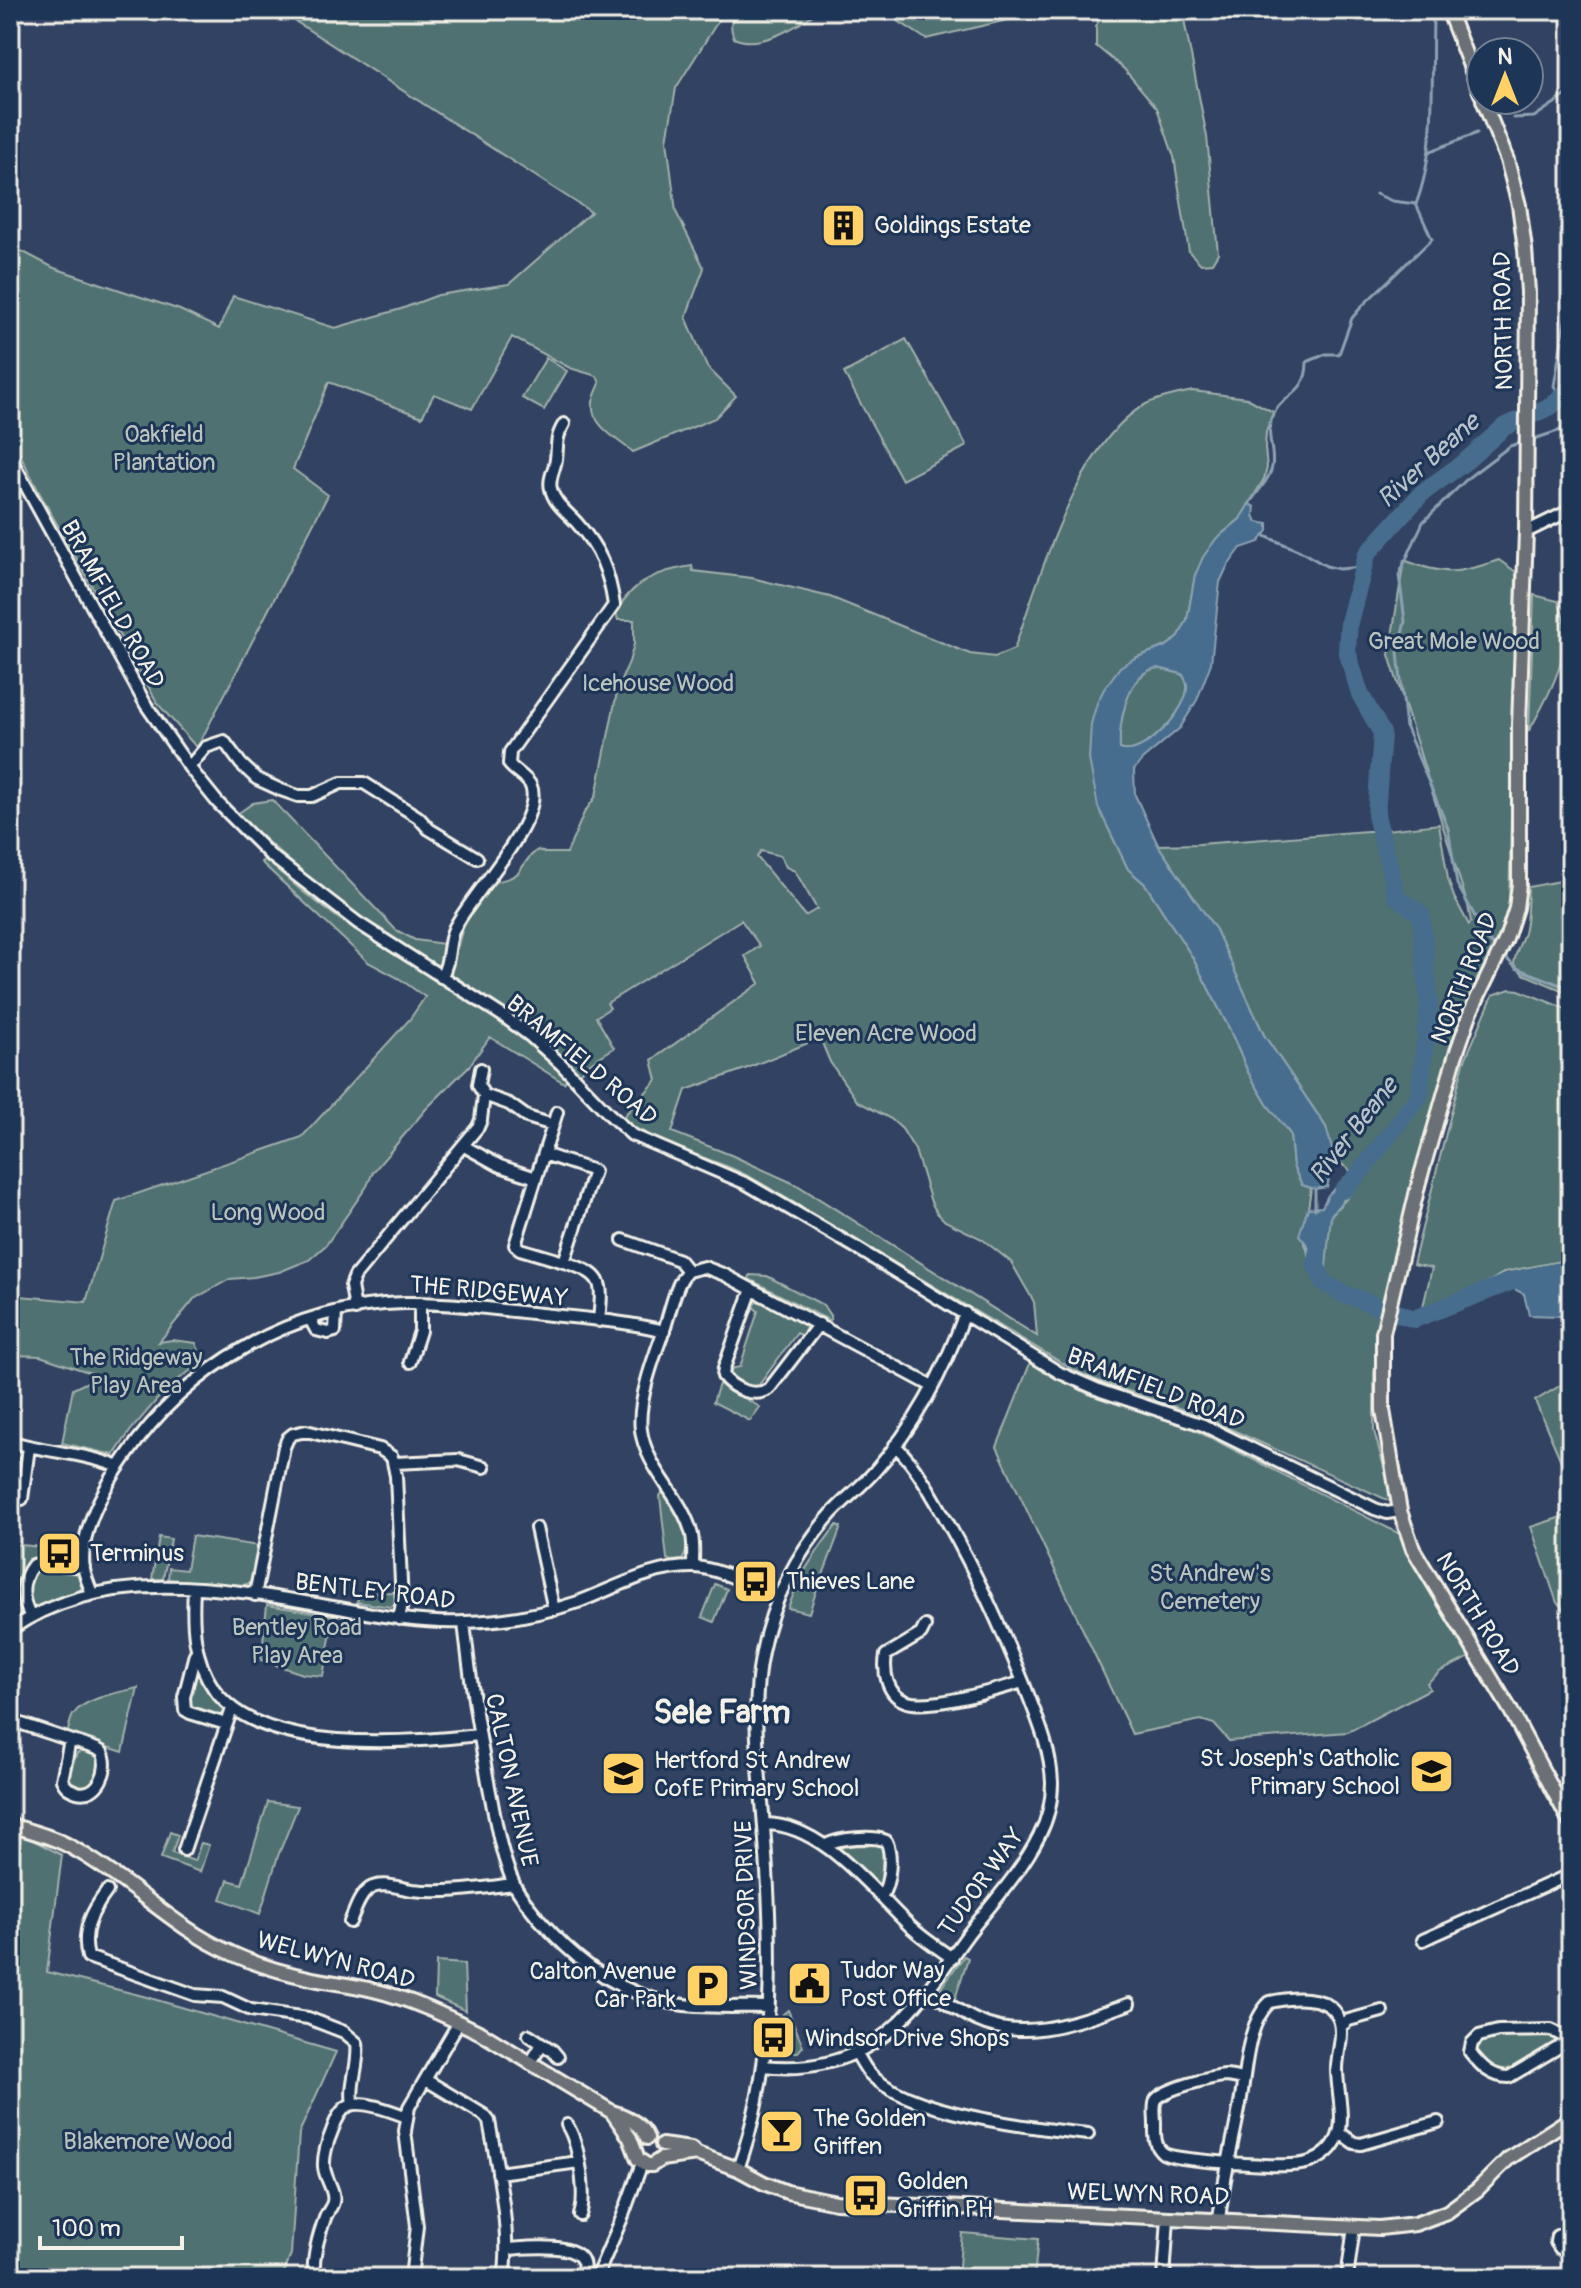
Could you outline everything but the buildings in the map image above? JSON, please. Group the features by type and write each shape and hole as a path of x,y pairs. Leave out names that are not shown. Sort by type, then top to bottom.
{"main road":[{"path":"1448,10 1465,53"},
{"name":"NORTH ROAD","path":"1489,116 1507,160 1519,205 1528,292 1526,532 1519,725 1519,884 1516,908 1471,1011 1450,1072 1419,1182 1381,1347 1383,1410 1400,1511 1413,1549 1511,1711 1571,1824"},
{"name":"WELWYN ROAD","path":"10,1825 78,1850 176,1923 231,1954 314,1979 393,1995 459,2022 612,2112 624,2115 644,2130 647,2138"},
{"name":"WELWYN ROAD","path":"612,2112 636,2149"},
{"name":"WELWYN ROAD","path":"662,2145 691,2149 787,2192 836,2202 1399,2227 1447,2212 1477,2190 1508,2159 1571,2118"},
{"path":"647,2138 658,2140 662,2145 663,2155 652,2165 642,2163 636,2149 647,2138"},
{"name":"WELWYN ROAD","path":"661,2159 697,2154"}],"street":[{"path":"441,977 447,968 452,932 511,847 528,815 532,788 509,764 510,752 614,605 610,577 598,550 554,499 549,485 556,461 557,435 564,424"},
{"name":"BRAMFIELD ROAD","path":"10,457 146,705 218,803 270,855 358,923 530,1036 632,1135 747,1184 1080,1383 1203,1425 1375,1509 1387,1513 1400,1511"},
{"path":"1526,532 1571,510"},
{"path":"189,767 206,747 224,741 257,779 298,796 312,796 349,781 364,783 477,858"},
{"path":"481,1069 478,1085 484,1095 509,1104 527,1117 553,1125"},
{"path":"355,1309 351,1286 355,1276 464,1146 480,1123 484,1095"},
{"path":"557,1112 515,1245 585,1269 597,1277 601,1288 599,1321"},
{"path":"464,1146 500,1166 536,1178"},
{"path":"544,1154 594,1171 564,1262"},
{"path":"623,1240 679,1260 688,1271"},
{"path":"693,1566 693,1541 686,1520 652,1460 640,1427 649,1374 680,1282 688,1271 710,1269 932,1386"},
{"path":"752,1289 724,1368 723,1376 727,1381 753,1394 762,1394 819,1324"},
{"name":"THE RIDGEWAY","path":"92,1593 84,1567 90,1525 119,1467 168,1404 232,1354 264,1337 310,1319 387,1303 420,1303 599,1321 664,1331"},
{"path":"410,1362 420,1331 420,1303"},
{"path":"310,1319 316,1330 328,1333 335,1331 336,1312"},
{"name":"WINDSOR DRIVE","path":"738,2169 750,2132 763,2066 769,2007 771,1913 757,1732 757,1691 762,1650 779,1596 791,1571 810,1540 895,1445 932,1386 951,1350 965,1313"},
{"path":"255,1595 284,1447 288,1438 300,1431 326,1435 385,1451 395,1463 402,1603 399,1619"},
{"path":"10,1441 95,1458 119,1467"},
{"name":"TUDOR WAY","path":"763,2066 812,2067 856,2052 895,2027 913,2010 1006,1888 1029,1854 1047,1817 1052,1786 1050,1765 1008,1641 932,1495 910,1461 895,1445"},
{"path":"22,1499 29,1447"},
{"path":"395,1463 458,1460 484,1467"},
{"path":"536,1528 554,1610"},
{"path":"31,1617 24,1601 23,1586 25,1576 33,1565 84,1567"},
{"name":"BENTLEY ROAD","path":"10,1630 44,1610 92,1593 145,1587 255,1595 399,1619 464,1623 554,1610 641,1576 693,1566 779,1596"},
{"path":"194,1589 196,1648 184,1697 185,1710 226,1724"},
{"name":"CALTON AVENUE","path":"464,1623 479,1735 498,1831 514,1884 526,1904 578,1959 604,1978 629,1990 679,2005 769,2007"},
{"path":"925,1626 921,1634 886,1655 889,1685 898,1698 909,1703 936,1701 975,1695 1023,1682"},
{"path":"196,1648 214,1690 232,1709 270,1728 324,1738 382,1741 479,1735"},
{"path":"184,1850 232,1709"},
{"path":"10,1720 70,1740 97,1749 105,1755 105,1767 97,1786 89,1793 74,1791 63,1785 61,1776 70,1740"},
{"path":"764,1824 779,1825 826,1845 924,1938 952,1958"},
{"path":"826,1845 834,1841 877,1837 886,1841 890,1851 886,1886 881,1897"},
{"path":"1423,1940 1571,1874"},
{"path":"350,1922 361,1899 373,1887 392,1885 443,1891 514,1884"},
{"path":"107,1891 91,1915 86,1940 88,1957 195,1995 223,1997 251,2010 308,2018 344,2032 357,2043 359,2054 351,2091 353,2104"},
{"path":"928,1990 977,2021 1007,2030 1039,2030 1129,2004"},
{"path":"1219,2220 1227,2162 1243,2079 1257,2019 1262,2010 1270,2002 1298,1998 1322,2001 1336,2014 1341,2026 1337,2068 1342,2121 1337,2142 1329,2151 1309,2163 1277,2166 1227,2162 1163,2153 1155,2141 1155,2101 1166,2093 1192,2084 1225,2076 1243,2079"},
{"path":"1341,2026 1349,2020 1382,2011"},
{"path":"411,2278 417,2226 405,2131 407,2117 409,2107 459,2022"},
{"path":"1551,2030 1571,2040 1509,2077 1489,2072 1470,2052 1472,2043 1479,2036 1498,2031 1551,2030"},
{"path":"529,2035 558,2057"},
{"path":"530,2064 542,2044"},
{"path":"856,2052 875,2078 909,2098 1006,2123 1088,2134"},
{"path":"426,2080 489,2121 507,2249 504,2278"},
{"path":"314,2278 313,2262 323,2221 333,2204 334,2194 325,2178 325,2149 341,2112 353,2104 374,2106 407,2117"},
{"path":"1340,2133 1361,2144 1438,2122"},
{"path":"567,2125 574,2136 579,2162 583,2202 580,2215"},
{"path":"498,2173 579,2162"},
{"path":"596,2278 642,2163"},
{"path":"1164,2278 1168,2218"},
{"path":"1347,2278 1354,2227"},
{"path":"507,2249 564,2249 583,2259 585,2269 581,2278"}],"green space":[{"name":"Oakfield Plantation","path":"725,10 676,88 667,140 676,212 704,268 686,317 707,367 736,396 715,418 633,452 606,431 595,417 593,402 600,383 597,376 570,368 512,337 472,409 434,394 422,417 329,382 293,469 328,495 197,748 158,704 39,492 10,434 10,245 54,268 180,310 219,329 233,296 335,328 438,295 509,284 591,212 281,12"},
{"path":"736,10 819,10 801,23 767,39 744,41 734,38 732,31"},
{"path":"881,10 1051,10 926,39"},
{"path":"1102,10 1184,10 1207,137 1218,253 1212,263 1201,264 1189,252 1174,157 1157,108 1124,69 1096,46 1096,27"},
{"path":"906,339 967,446 902,480 844,373"},
{"path":"546,358 567,371 544,410 522,398"},
{"path":"1193,391 1247,398 1273,412 1266,432 1267,468 1264,479 1240,519 1216,539 1195,575 1187,620 1178,638 1135,658 1098,807 1128,869 1145,884 1193,958 1248,1072 1290,1134 1293,1166 1302,1185 1311,1188 1300,1235 1315,1279 1325,1289 1355,1302 1353,1292 1325,1275 1331,1215 1418,1105 1427,1073 1433,999 1426,915 1401,894 1385,830 1439,824 1448,879 1469,925 1471,922 1389,655 1404,560 1430,569 1452,571 1499,560 1516,572 1509,911 1505,932 1467,1009 1381,1321 1374,1373 1374,1431 1394,1503 1202,1416 1074,1370 761,1183 659,1140 622,1118 657,1080 652,1060 760,983 745,956 760,946 741,920 607,1003 610,1008 596,1017 614,1048 579,1074 557,1051 508,1012 339,900 237,814 253,803 272,800 396,930 415,940 458,946 469,913 484,890 492,883 515,876 538,850 567,853 584,813 596,796 618,687 634,644 634,620 618,620 616,613 638,585 668,571 692,566 693,571 752,578 830,597 970,654 995,657 1014,649 1064,514 1100,448 1122,422 1146,404","holes":["761,851 781,856 786,867 795,871 817,909 805,916 757,857","820,1038 830,1062 857,1101 891,1119 902,1129 915,1150 937,1213 945,1221 982,1239 1011,1262 1034,1302 1037,1336 797,1185 672,1132 686,1090"]},
{"path":"1534,595 1558,601 1564,617 1565,633 1559,668 1529,731"},
{"path":"1158,668 1182,674 1187,685 1181,707 1152,739 1140,747 1120,749 1123,713 1132,689 1147,672"},
{"path":"1378,831 1389,892 1416,917 1424,989 1418,1079 1413,1096 1352,1172 1332,1161 1326,1127 1264,1035 1216,930 1158,845"},
{"name":"Long Wood","path":"265,859 342,921 503,1023 567,1079 564,1083 490,1037 469,1066 426,1109 373,1172 367,1186 326,1245 309,1260 279,1272 230,1279 194,1299 159,1342 196,1343 203,1361 166,1389 114,1455 62,1443 73,1389 100,1376 40,1356 14,1355 10,1342 10,1295 86,1302 116,1201 302,1137 410,1019 425,997 368,962 261,862"},
{"path":"1571,879 1571,994 1523,974 1514,964 1524,933 1528,887"},
{"path":"1510,989 1571,1011 1571,1259 1505,1272 1422,1311 1432,1268 1413,1264 1464,1062 1493,995"},
{"path":"750,1275 767,1276 823,1305 831,1317 830,1321 749,1279"},
{"path":"762,1302 805,1324 806,1331 804,1337 797,1333 759,1385 765,1390 761,1392 733,1381 730,1369 740,1367 758,1311 752,1306"},
{"name":"St Andrew's Cemetery","path":"1031,1361 1088,1394 1191,1428 1400,1534 1470,1657 1441,1671 1427,1683 1430,1689 1348,1732 1229,1741 1214,1724 1201,1720 1132,1734 997,1447"},
{"path":"1571,1379 1571,1484 1535,1401"},
{"path":"719,1384 760,1407 750,1421 713,1402"},
{"path":"662,1493 683,1527 687,1544 682,1560 667,1559"},
{"path":"1571,1514 1571,1622 1557,1603 1531,1527"},
{"path":"837,1525 841,1527 820,1583 815,1585 800,1578 822,1544"},
{"path":"192,1536 259,1546 250,1583 168,1579 169,1568 186,1570"},
{"path":"159,1537 171,1539 163,1579 152,1579"},
{"path":"10,1544 73,1550 83,1586 79,1591 10,1620"},
{"path":"798,1583 817,1589 809,1613 788,1608"},
{"path":"715,1584 727,1589 714,1622 702,1617"},
{"path":"396,1592 396,1602 391,1607 357,1602 359,1593"},
{"name":"Bentley Road Play Area","path":"267,1605 334,1616 323,1676 303,1674 261,1660"},
{"path":"199,1672 224,1707 221,1720 191,1710 188,1702 195,1673"},
{"path":"138,1688 123,1752 67,1734 73,1715 85,1704"},
{"path":"85,1751 100,1758 101,1763 92,1787 76,1786 70,1779 77,1753"},
{"path":"268,1802 298,1806 260,1914 221,1899 228,1880 242,1884"},
{"name":"Blakemore Wood","path":"10,1831 62,1855 47,1972 143,1996 336,2052 299,2133 291,2254 282,2278 10,2278"},
{"path":"170,1832 178,1835 172,1853 194,1861 201,1843 209,1845 200,1872 161,1858"},
{"path":"879,1842 885,1847 883,1888 878,1889 877,1884 835,1846 877,1845"},
{"path":"964,1956 968,1958 954,2002 941,1994 940,1989"},
{"path":"436,1962 464,1964 466,2011 435,1997"},
{"path":"788,2010 803,2046 798,2052 781,2052 778,2047 782,2015"},
{"path":"1495,2035 1553,2035 1559,2041 1528,2061 1503,2071 1491,2067 1477,2054 1476,2045 1483,2038"},
{"path":"962,2233 1038,2239 1034,2278 958,2277"}],"water":[{"path":"1249,504 1255,507 1257,522 1268,524 1268,531 1259,542 1241,548 1227,567 1220,582 1211,663 1197,700 1180,728 1134,770 1135,795 1158,845 1216,930 1264,1035 1326,1127 1332,1149 1332,1167 1327,1187 1315,1189 1302,1185 1293,1166 1290,1134 1248,1072 1193,958 1145,884 1128,869 1098,807 1089,759 1091,724 1104,689 1120,667 1178,638 1187,620 1195,575 1203,557 1216,539 1240,519","holes":["1158,668 1182,674 1187,684 1186,695 1173,718 1163,730 1140,747 1120,749 1123,713 1139,678 1147,671"]},
{"path":"1352,1172 1364,1175 1331,1215 1325,1275 1317,1279 1312,1273 1308,1246 1299,1235 1308,1208 1322,1207 1328,1195"},
{"path":"1571,1266 1571,1314 1529,1315 1524,1294 1512,1288 1512,1276"}],"waterway":[{"path":"1249,504 1271,472 1273,456 1269,428 1274,413 1302,383 1307,362 1326,354 1339,354 1352,318 1432,239 1416,204 1423,183 1430,138 1433,22"},
{"path":"1513,118 1534,117 1571,92"},
{"path":"1429,152 1477,133"},
{"path":"1376,194 1392,201 1416,204"},
{"path":"1561,396 1554,386 1571,287"},
{"name":"River Beane","path":"1343,1190 1419,1097 1429,1006 1421,914 1397,897 1376,815 1382,733 1360,694 1347,651 1349,622 1367,554 1422,493 1466,461 1504,427 1551,406 1571,388"},
{"path":"1531,440 1561,430 1571,417"},
{"path":"1497,949 1488,940 1457,884 1448,828 1406,728 1398,653 1405,621 1399,575 1423,522 1469,477 1510,446 1523,442"},
{"path":"1265,536 1326,566 1339,569 1364,567"},
{"path":"1502,954 1516,968 1571,989"},
{"path":"1315,1189 1315,1209"},
{"name":"River Beane","path":"1317,1254 1316,1266 1324,1283 1344,1294 1414,1319 1515,1280 1571,1269"}],"place":[{"name":"Goldings Estate","path":"843,225"},
{"name":"Terminus","path":"59,1553"},
{"name":"Thieves Lane","path":"755,1581"},
{"name":"St Joseph's Catholic Primary School","path":"1431,1772"},
{"name":"Hertford St Andrew CofE Primary School","path":"623,1774"},
{"name":"Tudor Way Post Office","path":"809,1984"},
{"name":"Calton Avenue Car Park","path":"707,1985"},
{"name":"Windsor Drive Shops","path":"774,2038"},
{"name":"The Golden Griffen","path":"782,2132"},
{"name":"Golden Griffin PH","path":"866,2195"}],"district":[{"name":"Sele Farm","path":"722,1712"}],"park label":[{"name":"Great Mole Wood","path":"1454,641"},
{"name":"Icehouse Wood","path":"658,683"},
{"name":"Eleven Acre Wood","path":"886,1033"},
{"name":"The Ridgeway Play Area","path":"136,1371"}]}
